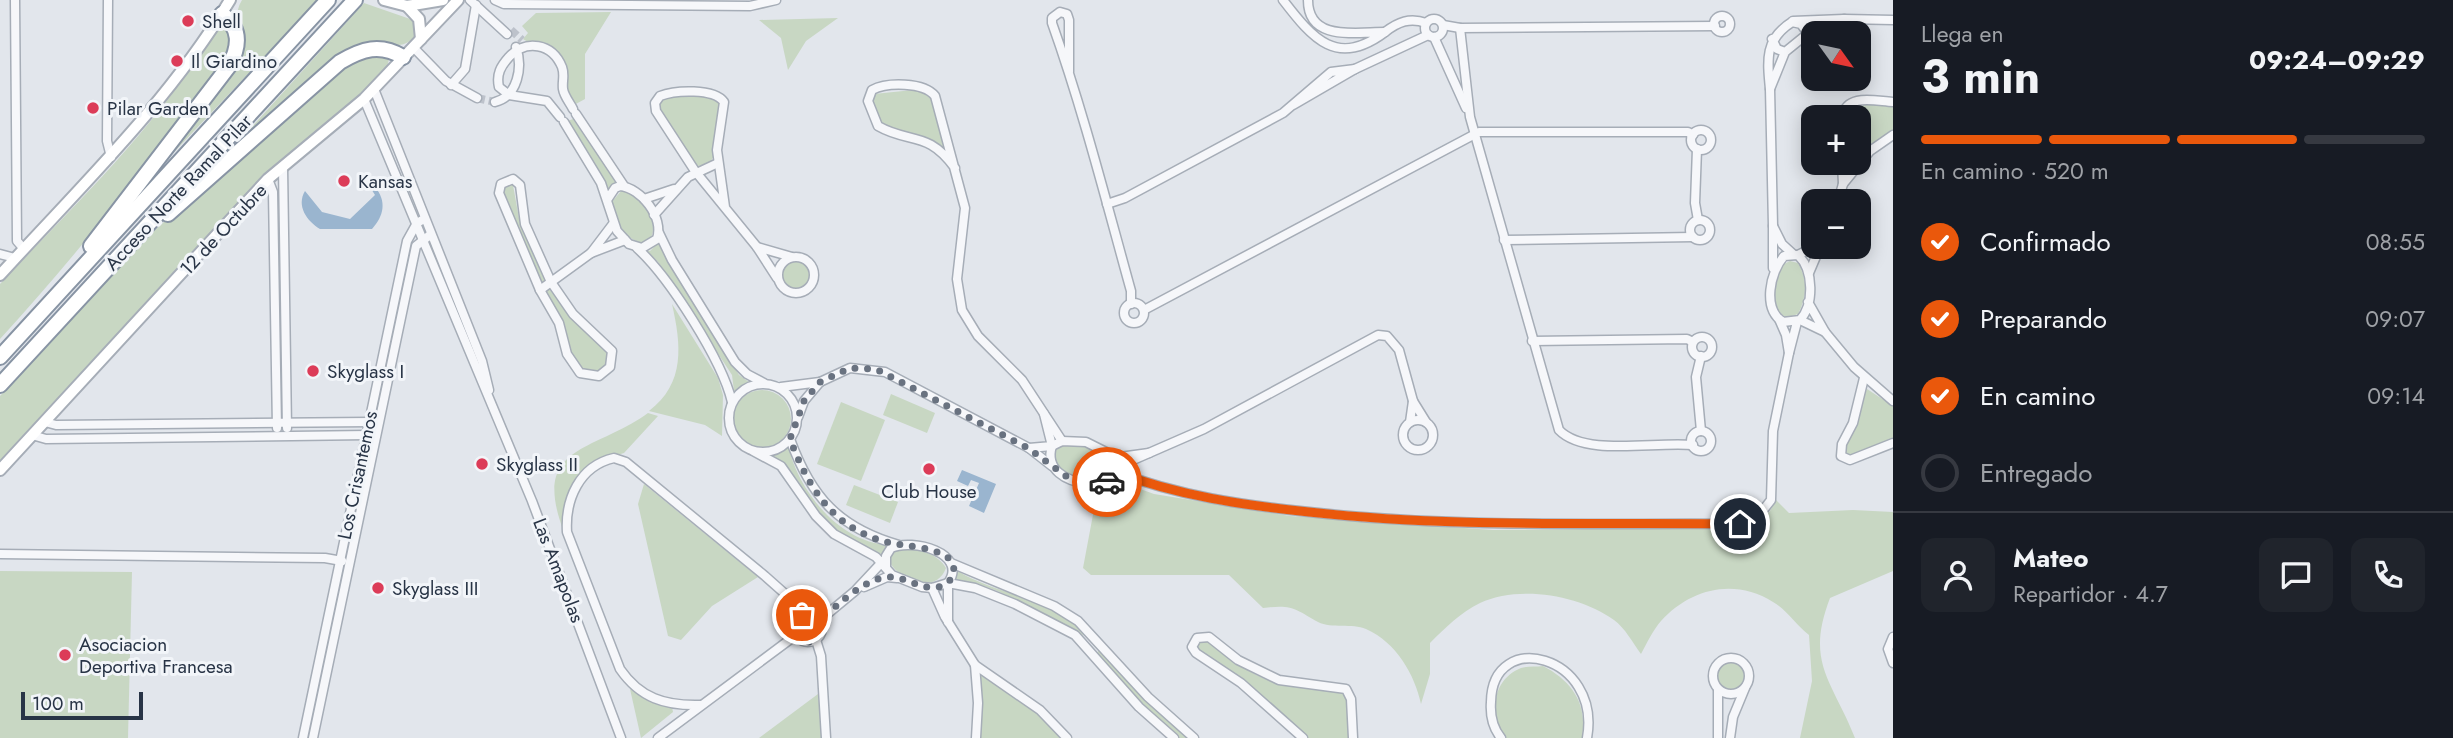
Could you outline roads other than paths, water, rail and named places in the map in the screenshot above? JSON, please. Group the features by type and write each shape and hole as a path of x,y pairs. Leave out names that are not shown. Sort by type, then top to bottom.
{"highway":[{"name":"Acceso Norte Ramal Pilar","path":"0,357 328,0"},
{"name":"Acceso Norte Ramal Pilar","path":"0,385 355,0"},
{"path":"28,327 226,72 235,54 238,39 235,27 222,13"},
{"path":"105,271 340,62 358,52 378,48 412,48"}],"street":[{"path":"15,0 17,241 24,249"},
{"path":"108,0 107,141 111,157"},
{"path":"0,275 111,157 185,69 230,0"},
{"path":"387,1 407,6 443,0"},
{"name":"12 de Octubre","path":"0,470 268,180 374,89 458,0"},
{"path":"495,0 504,4 736,6 776,0"},
{"path":"1283,0 1307,32 1323,44 1364,47 1398,22 1407,20 1426,23 1434,18 1443,25 1460,28 1715,26"},
{"path":"1308,0 1308,8 1316,24 1331,33 1385,32"},
{"path":"451,85 465,69 477,5 509,32"},
{"path":"407,6 419,19 412,48 451,85 477,98"},
{"path":"1069,72 1069,20 1067,14 1060,12 1052,18 1052,23 1069,72 1131,291 1131,304 1125,314 1130,322 1142,319 1144,310 1475,134 1674,132 1693,135 1704,131 1710,137 1709,146 1697,149"},
{"path":"1840,21 1844,19"},
{"path":"1789,353 1786,335 1771,299 1773,226 1770,89 1766,59 1772,39 1792,22 1893,20"},
{"path":"1792,22 1801,26"},
{"path":"1426,23 1470,117 1555,422 1566,436 1593,445 1693,445 1700,450 1710,444 1709,435 1700,431"},
{"path":"1107,204 1149,185 1355,69 1441,33 1443,25"},
{"path":"1460,28 1470,117"},
{"path":"1772,39 1777,49 1785,52"},
{"path":"1770,89 1785,52 1801,40"},
{"path":"495,100 509,95 547,101 559,94 563,87 564,74 557,59 546,49 520,44"},
{"path":"509,95 520,69 520,44"},
{"path":"509,95 499,87 498,76 505,62 520,44"},
{"path":"955,168 943,153 925,141 878,126 868,101 872,90 881,86 919,86 933,92 955,168 966,218 957,279 962,310 978,336 1022,380 1062,441"},
{"path":"563,87 574,111 624,186 644,199 654,215 672,260 735,362 747,374 767,384 794,388 820,382 850,368 876,369 1028,448 1066,476 1086,483 1107,482 1117,470 1204,429 1378,335 1387,336 1396,344 1413,401 1432,429 1432,439 1426,447 1416,449 1405,440 1404,430 1410,422 1413,401"},
{"name":"Las Amapolas","path":"374,89 474,369 492,403 621,738"},
{"path":"725,207 718,163 718,137 725,106 721,97 710,93 660,96 655,103 656,111 695,171 757,247 784,289 794,294 810,287 814,277 812,266 803,258 757,247"},
{"name":"Las Amapolas","path":"363,99 420,221"},
{"path":"547,101 562,120 607,200 613,224 625,240 635,246 658,270 724,374 732,402"},
{"path":"1848,105 1853,101 1893,102"},
{"path":"1693,135 1693,144 1697,149 1695,203 1698,220"},
{"path":"1843,184 1870,151 1893,135"},
{"path":"654,215 677,187 695,171 718,163"},
{"path":"282,434 287,422 283,167"},
{"path":"1842,189 1843,175"},
{"path":"507,179 513,179 520,185 525,224 551,282 573,314 610,346 612,362 603,374 589,377 576,369 565,348 559,323 540,289 499,193 501,184 507,179"},
{"path":"268,180 273,192 277,423 282,434"},
{"path":"607,200 615,188 624,186"},
{"path":"644,199 677,187"},
{"path":"1504,240 1693,237 1702,240 1709,233 1707,224 1698,220"},
{"path":"1693,237 1690,228 1698,220"},
{"name":"Los Crisantemos","path":"309,735 344,562 365,435 373,422 393,328 407,241 420,221"},
{"path":"591,253 613,224"},
{"path":"1773,226 1782,244 1796,254 1809,273"},
{"path":"635,246 647,247 659,233"},
{"name":"Los Crisantemos","path":"393,328 416,246 426,237"},
{"path":"540,289 591,253 625,240"},
{"path":"1772,274 1784,256 1801,252"},
{"path":"0,254 15,258"},
{"path":"778,279 782,263 792,257"},
{"path":"1117,470 1186,494 1355,517 1468,523 1740,524 1757,518 1771,500 1773,431 1789,353 1798,321 1808,302 1809,273 1815,259"},
{"path":"1808,302 1825,332 1864,378 1893,401"},
{"path":"1131,304 1140,305 1144,310"},
{"path":"1779,319 1788,323 1798,321 1825,332"},
{"path":"1693,342 1704,337 1711,343 1709,353 1700,356"},
{"path":"1532,341 1687,339 1693,342"},
{"path":"1693,342 1693,351 1700,356"},
{"path":"1700,356 1696,377 1700,431"},
{"path":"1864,378 1853,423 1842,444 1841,456 1850,460 1893,443"},
{"path":"753,451 774,451 790,439 804,401 820,382"},
{"path":"767,384 747,387 732,402 729,411 731,432 736,440 781,466 816,516 834,534 885,562 897,578"},
{"path":"777,387 792,400 797,420"},
{"path":"1044,414 1052,446 1052,466"},
{"path":"45,422 56,425 116,425 373,422"},
{"name":"Los Crisantemos","path":"344,562 375,436 373,422"},
{"path":"1410,422 1426,422"},
{"path":"116,425 117,438"},
{"path":"1693,445 1693,436 1700,431"},
{"path":"32,435 46,439 282,434 375,436"},
{"path":"790,439 812,484 838,517 860,532 899,545 922,546 963,570 1054,607 1078,621 1133,681 1194,738"},
{"path":"1028,448 1052,446 1062,441 1086,442 1120,457 1139,452 1149,453"},
{"path":"1112,455 1117,470"},
{"path":"700,705 672,705 658,701 632,685 620,668 567,532 572,494 592,469 614,458 626,462 774,584 792,600 802,615"},
{"path":"820,620 885,562 891,548 899,545"},
{"path":"0,554 344,562"},
{"path":"948,622 948,583 953,576 951,562"},
{"path":"855,591 881,579 897,578 932,588 948,583 975,588 1046,617 1075,635 1129,697 1174,738"},
{"path":"932,588 948,622 975,665 1040,710 1068,738"},
{"path":"816,640 805,642 796,635 795,624 802,615 812,614 820,620 822,629 816,640 821,656 826,738"},
{"path":"658,738 796,635"},
{"path":"1303,738 1241,683 1196,653 1192,647 1197,638 1209,637 1238,660 1279,680 1346,689 1351,699 1353,738"},
{"path":"1893,637 1888,649 1893,663"},
{"path":"1089,649 1098,640"},
{"path":"1501,738 1492,719 1494,683 1508,665 1535,657 1557,666 1577,683 1587,703 1587,738"},
{"path":"1718,738 1718,690 1713,673 1725,659 1737,659 1746,667 1746,685 1733,717 1730,738"},
{"path":"975,665 978,702 976,738"},
{"path":"1718,690 1733,695 1746,685"}],"water":[{"path":"370,187 375,187 379,192 382,203 381,214 372,229 320,229 311,222 302,208 305,191 322,212 350,219 375,195"},
{"path":"962,470 996,484 984,513 969,506 979,483 971,480 968,486 957,481"}],"tunnel":[{"path":"511,30 522,40"},
{"path":"477,98 495,102"}],"place":[{"name":"Shell","path":"188,21"},
{"name":"Il Giardino","path":"177,61"},
{"name":"Pilar Garden","path":"93,108"},
{"name":"Kansas","path":"344,181"},
{"name":"Skyglass I","path":"313,371"},
{"name":"Skyglass II","path":"482,464"},
{"name":"Club House","path":"929,469"},
{"name":"Skyglass III","path":"378,588"},
{"name":"Asociacion Deportiva Francesa","path":"65,655"}]}
